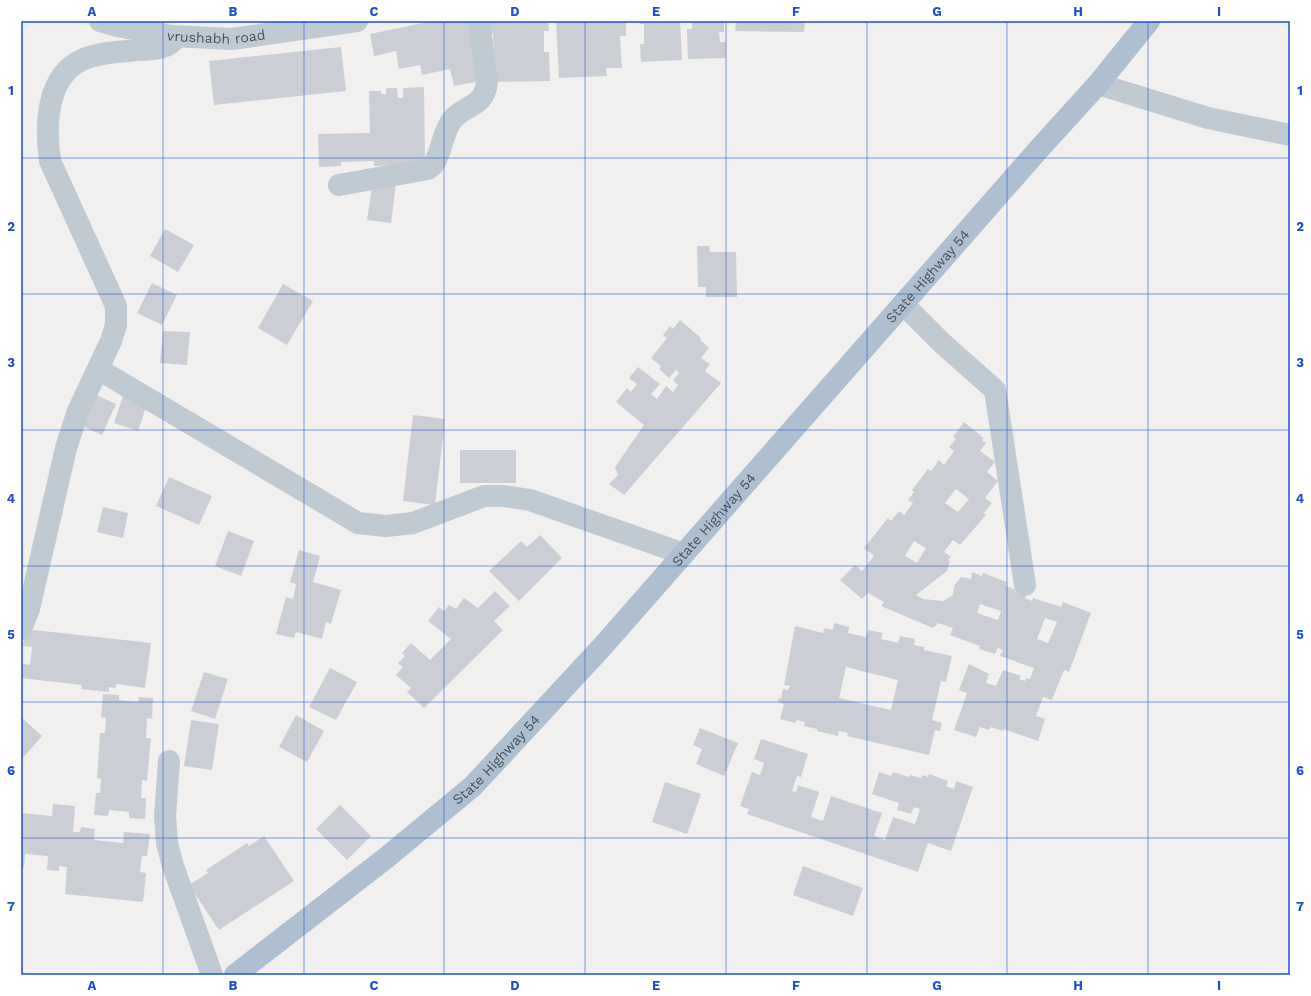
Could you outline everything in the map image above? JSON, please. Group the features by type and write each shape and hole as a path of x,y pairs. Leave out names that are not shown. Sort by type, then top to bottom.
{"main road":[{"name":"State Highway 54","path":"235,975 386,858 473,786 602,647 1098,84 1150,21"}],"street":[{"name":"vrushabh road","path":"100,21 117,26 172,36 232,39 357,21"},
{"path":"339,185 428,170 433,165 451,121 457,114 478,102 486,90 487,81 479,21"},
{"path":"21,629 29,610 66,448 78,411 111,341 116,325 116,306 50,160 47,136 52,97 63,74 84,59 108,53 167,46 175,39 172,36"},
{"path":"1098,84 1208,118 1290,135"},
{"path":"903,304 942,343 995,390 1026,585"},
{"path":"98,369 358,523 386,526 413,523 484,496 504,496 530,500 684,554"},
{"path":"169,761 166,816 167,843 172,866 212,975"}],"building":[{"path":"433,21 468,21 481,81 454,86 450,69 422,75 420,65 399,69 396,51 374,56 370,34"},
{"path":"489,21 548,21 549,31 544,31 544,52 549,52 550,81 491,82 494,55 493,33 489,33"},
{"path":"556,21 626,21 626,36 620,36 622,68 606,68 607,76 559,78"},
{"path":"639,21 680,21 682,60 641,62 640,44 644,44 644,24 640,24"},
{"path":"692,21 724,21 724,32 719,32 720,42 726,42 726,58 688,59 687,29 692,29"},
{"path":"736,21 805,21 804,32 735,31"},
{"path":"341,47 346,91 214,105 209,61"},
{"path":"424,87 425,164 374,166 374,161 341,162 341,166 319,167 318,134 370,133 369,91 381,91 381,94 386,94 386,88 397,88 398,98 403,98 403,88"},
{"path":"396,183 391,223 367,220 372,187"},
{"path":"165,229 194,245 178,272 150,256"},
{"path":"697,246 709,246 710,252 736,252 737,297 706,297 706,287 698,287"},
{"path":"152,283 177,295 162,325 137,313"},
{"path":"283,284 313,301 287,345 258,328"},
{"path":"680,320 701,338 700,340 709,348 701,358 710,364 705,371 721,383 624,495 609,484 618,475 615,467 644,425 616,402 627,388 631,392 637,384 629,378 638,367 660,384 651,394 657,399 666,386 673,392 678,385 673,380 679,373 676,370 669,378 659,369 661,366 651,358 667,338 663,335 670,326 673,329"},
{"path":"163,331 190,332 187,365 160,363"},
{"path":"90,392 116,404 102,435 76,423"},
{"path":"123,396 147,404 138,431 114,423"},
{"path":"413,415 445,419 435,505 403,501"},
{"path":"964,422 984,438 982,440 986,443 980,451 995,462 987,472 998,481 985,498 992,503 984,513 986,515 960,545 953,540 944,552 951,557 948,560 950,561 947,571 916,595 923,599 943,601 953,595 954,586 961,577 971,579 972,572 982,576 983,573 1007,582 1006,586 1016,590 1015,592 1026,595 1025,598 1032,601 1033,598 1061,607 1063,602 1091,613 1069,672 1064,670 1052,700 1043,697 1036,716 1045,719 1038,741 1004,729 1003,731 991,727 989,730 980,727 976,737 954,730 967,693 959,690 969,664 989,674 986,683 996,686 1003,670 1021,676 1019,679 1025,681 1026,678 1030,679 1034,668 1000,656 1003,650 998,648 995,654 979,649 980,646 950,635 953,628 938,623 933,628 881,606 884,602 868,593 862,599 840,580 855,565 862,571 874,556 864,548 888,518 891,521 899,511 904,515 913,503 908,500 914,492 912,490 928,469 931,471 939,460 944,465 954,451 949,447 956,439 953,437","holes":["956,489 969,499 958,512 945,503","914,541 926,548 917,563 905,556","980,604 1001,611 998,620 977,613","1045,618 1057,622 1048,643 1037,639"]},
{"path":"460,450 516,450 516,483 460,483"},
{"path":"169,477 212,496 199,525 156,506"},
{"path":"103,507 128,513 123,538 97,532"},
{"path":"228,531 254,541 241,576 215,566"},
{"path":"540,535 562,558 519,601 489,571 521,541 527,547"},
{"path":"299,550 320,556 313,582 341,590 331,624 326,622 322,639 296,632 294,638 276,634 286,597 293,599 296,584 290,582"},
{"path":"495,591 510,606 494,621 503,630 424,708 407,692 411,688 396,675 403,667 398,663 405,656 402,653 411,643 430,660 451,639 428,621 439,607 444,611 449,605 456,609 464,598 478,608"},
{"path":"834,623 849,627 848,633 866,637 868,630 883,633 881,639 898,643 900,636 915,639 914,645 924,647 924,650 952,656 946,682 941,681 932,720 942,723 940,731 935,730 929,755 847,736 848,733 839,731 838,736 817,731 817,729 804,726 805,722 796,720 796,723 780,719 784,704 778,702 778,698 781,699 783,689 788,690 790,686 784,685 795,626 823,633 825,628 833,630","holes":["846,667 898,680 891,710 839,698"]},
{"path":"25,629 151,643 145,688 116,684 116,688 109,687 109,692 81,689 82,685 21,678 21,663 30,665 32,647 23,646"},
{"path":"330,668 357,682 336,720 309,707"},
{"path":"204,672 228,679 215,719 191,711"},
{"path":"103,694 119,695 119,700 138,702 139,697 153,698 152,719 147,718 146,738 151,738 147,781 142,780 141,798 146,798 145,819 129,818 129,812 109,810 108,816 94,815 96,793 100,793 101,779 97,778 100,733 105,733 106,718 101,717"},
{"path":"296,715 324,731 307,762 279,747"},
{"path":"21,717 42,736 21,760"},
{"path":"191,720 219,724 212,770 184,766"},
{"path":"700,728 738,743 724,776 696,764 702,749 693,745"},
{"path":"761,739 808,754 801,777 797,776 792,791 796,792 798,785 819,792 811,817 823,821 831,796 882,813 874,836 885,840 893,817 915,824 920,809 914,807 911,814 897,810 899,803 872,794 879,772 891,776 893,772 909,777 910,775 921,778 922,775 928,777 929,774 948,781 946,786 954,789 956,781 973,787 951,851 928,843 918,872 747,814 749,809 740,806 752,772 760,775 764,763 754,759"},
{"path":"665,782 701,794 687,834 652,822"},
{"path":"53,804 75,806 73,832 80,832 81,827 95,829 94,840 123,843 124,832 150,834 147,856 142,856 140,872 146,873 143,902 65,894 67,867 59,866 59,871 47,870 48,856 25,854 24,868 21,867 21,813 52,816"},
{"path":"340,805 371,836 347,860 316,829"},
{"path":"264,836 294,881 219,930 189,885 208,873 206,870 247,843 249,846"},
{"path":"803,866 863,888 853,916 793,895"}]}
